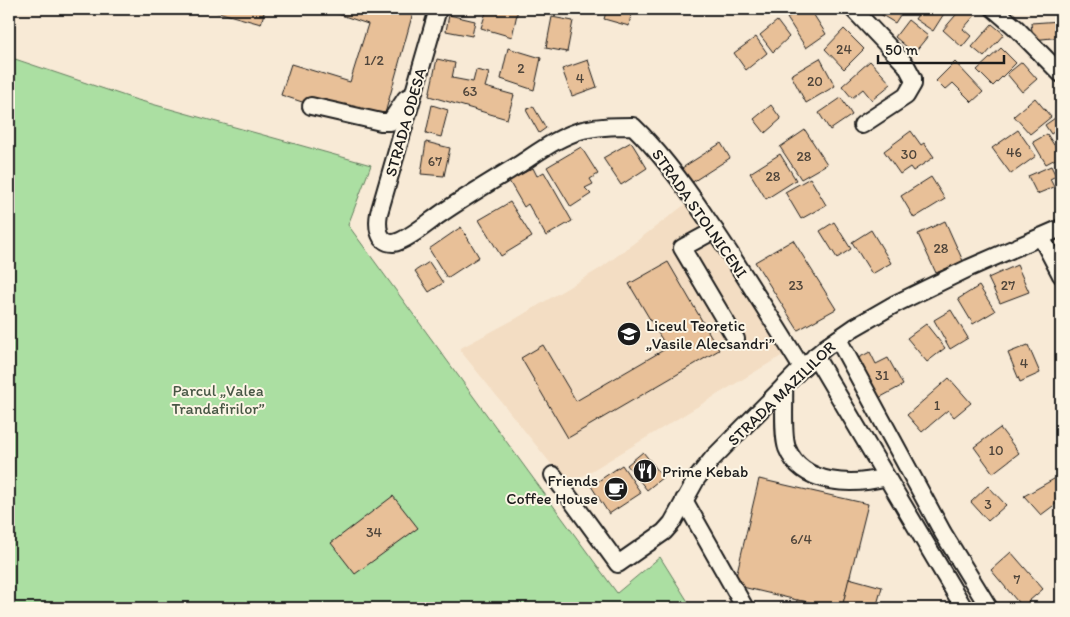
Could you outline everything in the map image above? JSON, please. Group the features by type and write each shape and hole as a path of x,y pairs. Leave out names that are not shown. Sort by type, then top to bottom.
{"street":[{"name":"STRADA ODESA","path":"381,236 378,229 379,213 438,9"},
{"path":"853,9 906,65 913,78 913,84 906,96 862,125"},
{"path":"994,9 1016,28 1061,74"},
{"path":"311,106 381,122 390,122 395,117 418,76"},
{"name":"STRADA STOLNICENI","path":"381,236 387,241 394,243 404,238 562,138 582,130 633,126 666,160 715,230 802,368"},
{"name":"STRADA MAZILILOR","path":"553,475 618,564 664,532 672,522 697,478 714,458 814,356 838,338 895,304 938,282 1061,228"},
{"path":"715,230 682,248 736,339"},
{"path":"1041,237 1061,275"},
{"path":"838,338 943,533 989,608"},
{"path":"814,356 964,608"},
{"path":"784,386 786,441 790,453 798,465 817,477 831,481 873,480 886,477"},
{"path":"684,500 745,608"}],"shaded area":[{"name":"Liceul Teoretic „Vasile Alecsandri”","path":"687,203 783,355 568,485 459,349 517,318 601,268"}],"green space":[{"name":"Parcul „Valea Trandafirilor”","path":"9,57 134,99 371,165 348,225 617,593 660,557 692,608 9,608"}],"building":[{"path":"207,9 265,9 261,24"},
{"path":"323,9 414,9 381,128 281,95 291,64 350,82 368,24"},
{"path":"487,9 518,9 512,37 481,28"},
{"path":"607,9 632,9 629,26 604,19"},
{"path":"800,9 810,9 826,34 806,48 787,18"},
{"path":"872,9 904,9 895,23"},
{"path":"922,9 940,9 945,12 933,31 915,19"},
{"path":"961,9 969,9 976,14 963,29 971,36 962,47 943,30"},
{"path":"449,15 475,21 472,36 446,31"},
{"path":"552,17 573,21 567,52 546,48"},
{"path":"908,20 928,36 914,53 895,37"},
{"path":"777,21 789,37 773,52 760,35"},
{"path":"1061,21 1061,37 1033,40 1031,23"},
{"path":"992,24 1004,34 984,57 972,47"},
{"path":"844,29 864,49 844,69 825,49"},
{"path":"756,37 767,53 746,70 734,53"},
{"path":"508,48 541,58 534,90 501,79"},
{"path":"1001,48 1016,63 993,86 977,70"},
{"path":"820,58 835,86 806,103 791,75"},
{"path":"437,59 455,63 452,78 473,82 476,70 489,73 485,87 514,95 507,119 429,96"},
{"path":"588,60 597,87 572,96 562,69"},
{"path":"870,61 891,84 872,100 863,89 852,98 842,86"},
{"path":"955,62 983,92 972,102 953,83 945,90 936,81"},
{"path":"1022,62 1037,79 1022,92 1007,74"},
{"path":"841,98 852,115 830,130 819,113"},
{"path":"1035,98 1051,117 1030,134 1014,116"},
{"path":"432,105 448,110 441,137 426,133"},
{"path":"771,105 781,119 765,133 754,119"},
{"path":"533,106 546,128 539,133 526,110"},
{"path":"1061,114 1061,127 1051,134 1045,125"},
{"path":"805,130 827,164 801,179 780,147"},
{"path":"1018,130 1036,156 1011,174 992,148"},
{"path":"911,131 921,145 924,143 934,157 913,171 910,167 900,174 884,151"},
{"path":"1047,134 1054,145 1058,143 1061,149 1061,156 1046,164 1033,142"},
{"path":"426,142 450,148 444,176 421,174"},
{"path":"631,142 647,168 621,185 603,158"},
{"path":"721,143 730,158 691,183 682,168"},
{"path":"581,147 598,174 590,179 593,184 585,188 591,194 571,207 547,167"},
{"path":"780,154 796,180 766,199 750,173"},
{"path":"1051,166 1056,176 1050,179 1054,187 1037,194 1028,176"},
{"path":"533,168 537,176 544,172 572,221 546,236 528,204 524,207 509,181"},
{"path":"931,177 945,199 914,218 901,196"},
{"path":"810,178 826,205 801,219 785,192"},
{"path":"510,202 532,237 501,256 479,220"},
{"path":"945,221 963,261 936,273 918,234"},
{"path":"834,222 851,249 837,258 820,231"},
{"path":"461,227 479,257 447,278 429,249"},
{"path":"871,230 891,263 872,274 852,242"},
{"path":"793,240 836,309 798,330 755,262"},
{"path":"429,262 443,283 429,292 415,271"},
{"path":"668,262 719,350 568,438 521,358 543,345 576,401 667,348 629,284"},
{"path":"1017,265 1029,292 1000,303 988,278"},
{"path":"979,286 995,311 973,324 958,299"},
{"path":"951,310 968,338 950,349 934,320"},
{"path":"926,324 945,348 927,362 907,338"},
{"path":"1028,345 1040,373 1020,382 1008,353"},
{"path":"870,352 876,364 888,358 903,385 879,398 858,358"},
{"path":"949,378 971,403 954,417 948,410 922,432 907,415"},
{"path":"1000,428 1019,453 993,473 974,447"},
{"name":"Prime Kebab","path":"643,452 663,477 647,490 627,465"},
{"name":"Friends Coffee House","path":"622,465 641,493 609,514 591,486"},
{"path":"1061,475 1061,510 1057,503 1041,515 1024,496"},
{"path":"759,479 868,504 842,608 797,600 734,585"},
{"path":"988,486 1006,505 988,521 971,502"},
{"path":"393,496 418,528 355,574 331,543"},
{"path":"1011,552 1043,589 1022,607 991,570"},
{"path":"849,578 882,587 876,608 842,608"},
{"path":"797,600 836,608 795,608"}],"place":[{"name":"Liceul Teoretic „Vasile Alecsandri”","path":"629,334"},
{"name":"Prime Kebab","path":"645,471"},
{"name":"Friends Coffee House","path":"616,489"}]}
